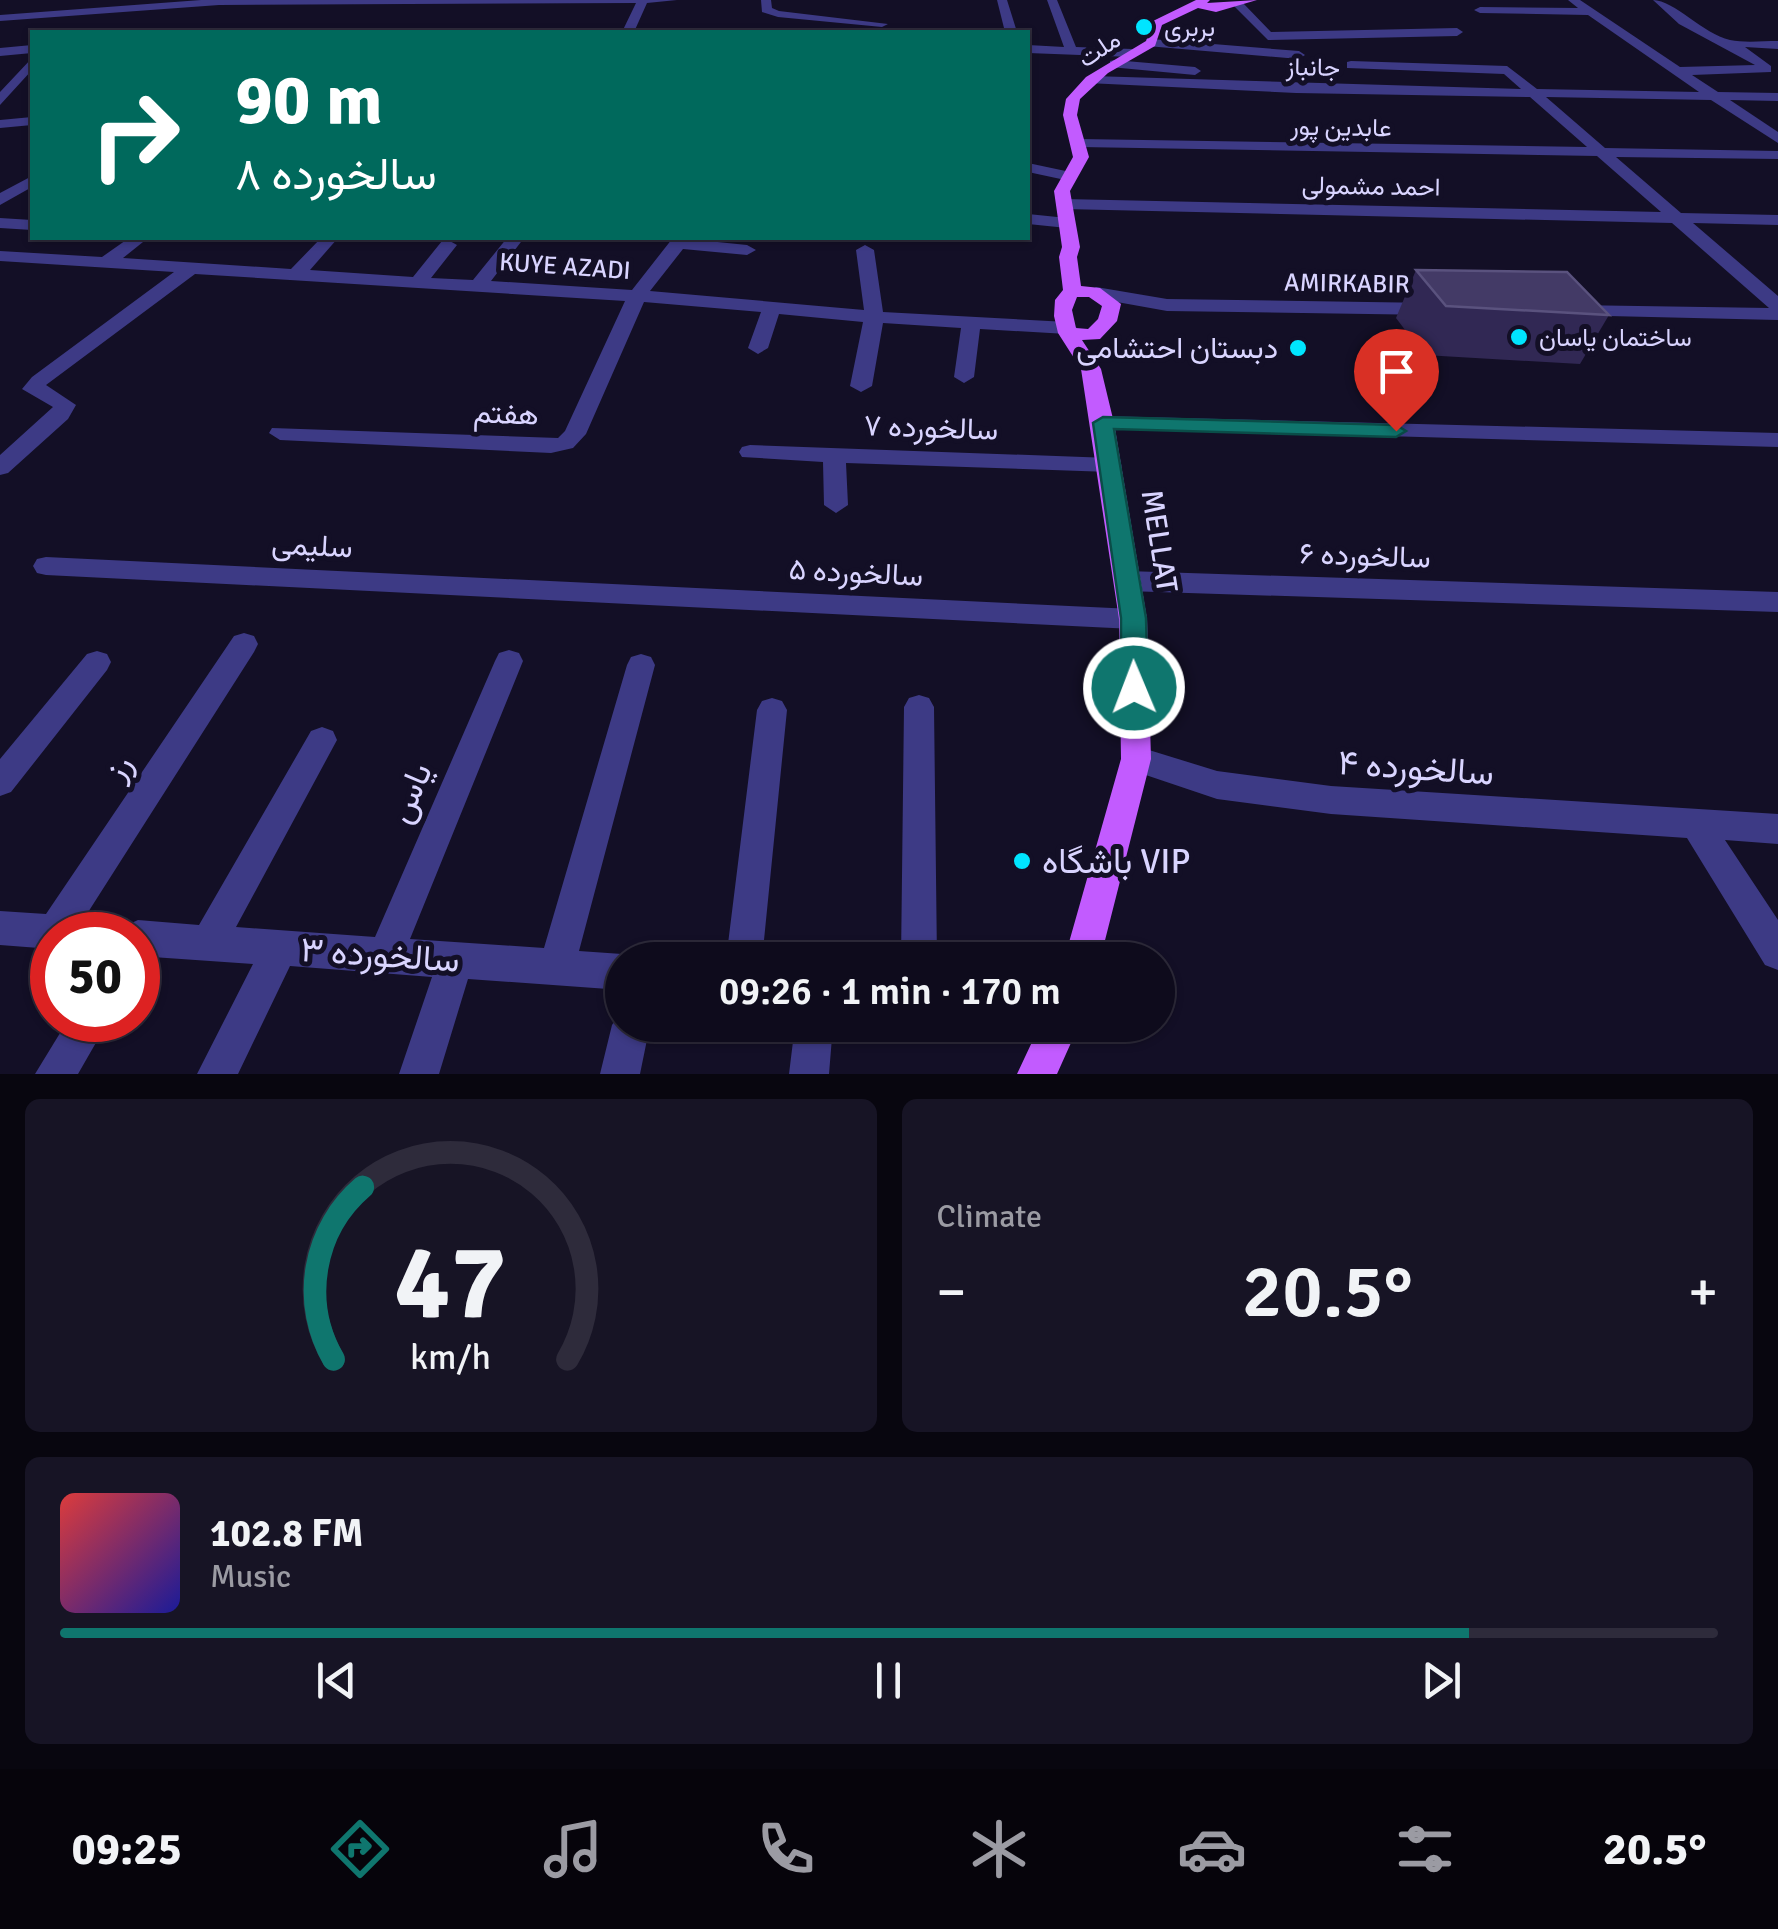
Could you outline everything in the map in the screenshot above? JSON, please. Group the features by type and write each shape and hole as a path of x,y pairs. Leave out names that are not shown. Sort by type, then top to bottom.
{"main road":[{"path":"1173,14 1201,2 1216,9"},
{"path":"1173,14 1245,2"},
{"name":"ملت","path":"1086,292 1071,247 1062,191 1081,157 1070,111 1073,98 1114,64 1151,43 1158,22 1173,14"},
{"path":"1086,292 1112,304 1091,370 1068,330 1063,308 1065,297 1086,292"},
{"path":"1068,330 1093,335 1106,323"},
{"name":"MELLAT","path":"1087,942 1136,759 1134,618 1091,370"},
{"path":"1036,1074 1052,1042"}],"street":[{"path":"59,30 84,0"},
{"path":"629,30 643,0"},
{"path":"0,18 295,1 672,0"},
{"path":"766,0 766,10 778,14 882,24"},
{"path":"1002,0 1010,30"},
{"path":"1052,0 1072,52"},
{"path":"1573,0 1778,139"},
{"path":"1658,0 1696,32 1739,48 1778,54"},
{"path":"1245,2 1265,35 1271,36 1457,32"},
{"path":"1480,10 1590,12"},
{"path":"1598,29 1616,29"},
{"path":"1151,43 1299,55"},
{"path":"1724,43 1778,45"},
{"path":"1678,72 1766,69 1739,48"},
{"path":"0,52 30,49"},
{"path":"1030,49 1132,52"},
{"path":"0,101 30,64"},
{"path":"1114,64 1260,76"},
{"path":"1351,65 1504,69 1778,306"},
{"path":"0,84 30,80"},
{"name":"جانباز","path":"1092,80 1534,94 1778,97"},
{"path":"0,124 30,121"},
{"name":"عابدین پور","path":"1080,144 1778,155"},
{"path":"1030,168 1070,176"},
{"path":"0,200 30,182"},
{"name":"احمد مشمولی","path":"1030,219 1066,213 1778,220"},
{"path":"0,222 30,224"},
{"path":"107,262 136,240"},
{"path":"296,274 328,240"},
{"path":"478,286 514,240"},
{"path":"637,296 678,243 747,250"},
{"path":"418,282 448,245"},
{"path":"861,386 874,317 866,250"},
{"name":"KUYE AZADI","path":"0,256 637,296 1068,330"},
{"path":"0,468 65,405 33,388 191,268"},
{"name":"AMIRKABIR","path":"1086,292 1167,306 1463,310"},
{"name":"هفتم","path":"280,433 551,446 565,442 575,434 637,296"},
{"path":"1106,323 1167,306"},
{"path":"758,348 772,307"},
{"path":"1561,311 1778,314"},
{"path":"964,377 971,324"},
{"path":"1103,423 1778,440"},
{"name":"سالخورده ۷","path":"750,452 1110,465"},
{"path":"834,455 836,506"},
{"name":"سلیمی","path":"46,566 576,592"},
{"name":"سالخورده ۶","path":"1126,580 1778,602"},
{"name":"سالخورده ۵","path":"576,592 1134,618"},
{"name":"رز","path":"68,912 244,644"},
{"name":"یاس","path":"385,956 509,661"},
{"path":"0,782 97,662"},
{"path":"556,968 641,666"},
{"path":"919,707 919,942"},
{"path":"746,942 772,710"},
{"path":"208,943 322,740"},
{"name":"سالخورده ۴","path":"1136,759 1217,784 1330,800 1778,829"},
{"path":"1696,824 1778,952"},
{"path":"0,928 30,930"},
{"name":"سالخورده ۳","path":"160,942 605,971"},
{"path":"216,1074 280,948"},
{"path":"419,1074 456,960"},
{"path":"55,1074 76,1042"},
{"path":"620,1074 628,1042"},
{"path":"809,1074 812,1042"}],"building":[{"path":"1416,270 1567,272 1609,315 1446,306"}],"place":[{"name":"بربری","path":"1144,27"},
{"name":"ساختمان یاسان","path":"1519,337"},
{"name":"دبستان احتشامی","path":"1298,348"},
{"name":"باشگاه VIP","path":"1022,861"}],"route":[{"path":"1134,688 1134,618 1103,423 1396,431"}]}
